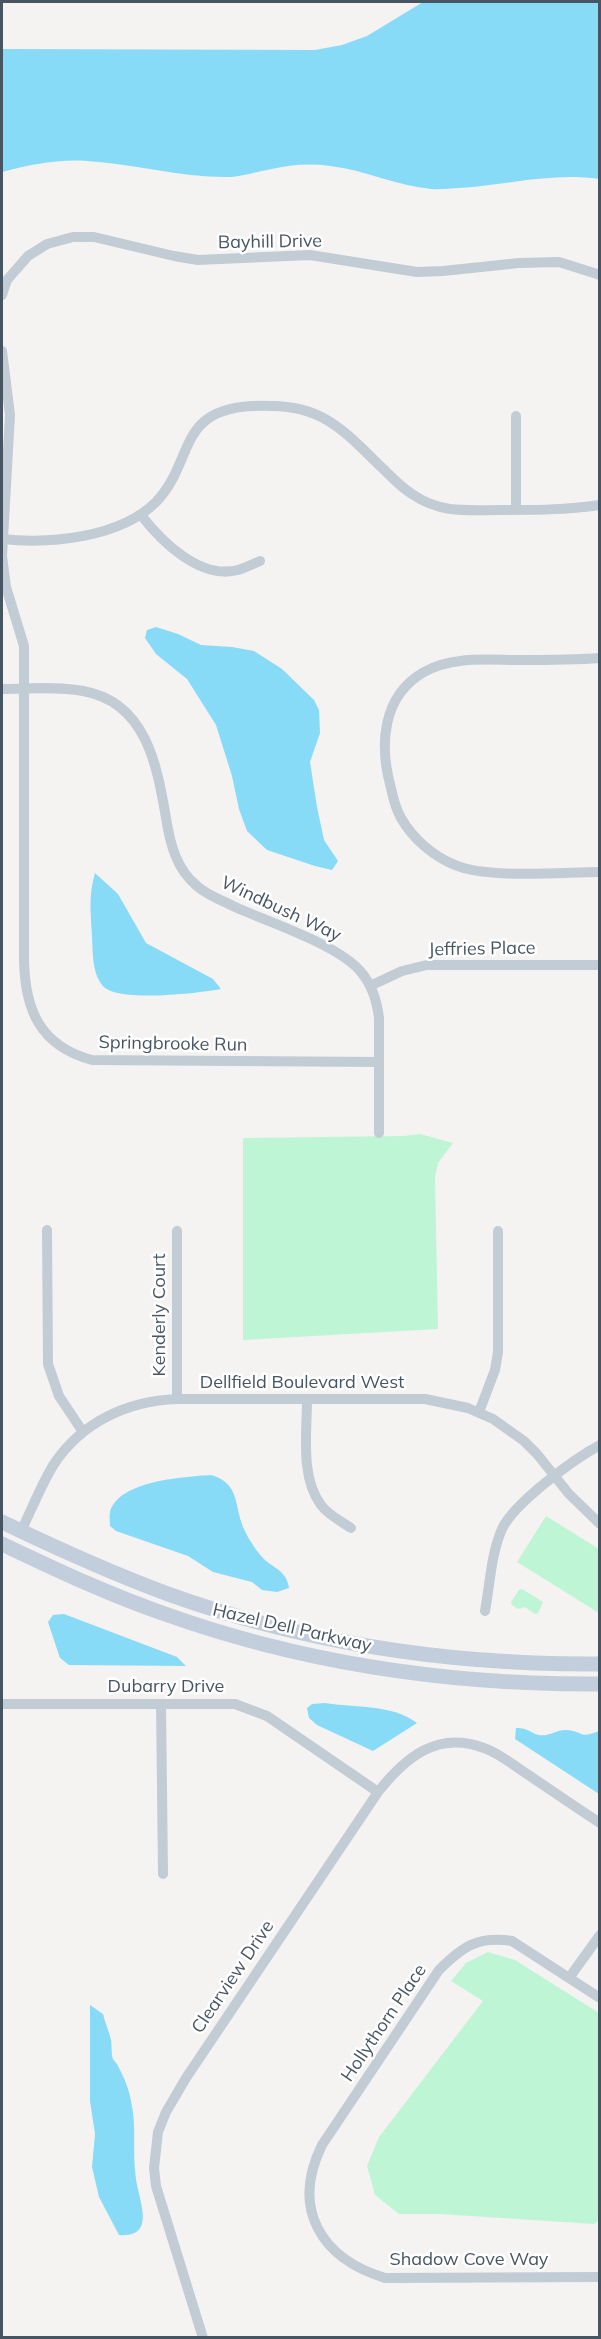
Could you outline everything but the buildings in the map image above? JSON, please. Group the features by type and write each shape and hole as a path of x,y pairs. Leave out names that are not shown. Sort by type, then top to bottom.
{"main road":[{"name":"Hazel Dell Parkway","path":"2,1522 103,1568 168,1594 303,1634 434,1657 525,1663 600,1664"},
{"name":"Hazel Dell Parkway","path":"2,1544 75,1579 164,1614 296,1653 361,1666 478,1680 600,1684"}],"street":[{"name":"Bayhill Drive","path":"2,295 7,280 28,256 47,244 73,237 94,237 198,260 310,255 417,272 558,262 600,276"},
{"path":"2,351 10,415 2,539 38,541 96,533 126,524 157,501 168,486 190,437 207,419 233,408 276,406 307,410 326,418 413,495 447,508 562,510 600,505"},
{"path":"516,416 516,510"},
{"path":"141,514 162,540 192,562 211,569 230,571 260,561"},
{"name":"Springbrooke Run","path":"2,539 3,572 23,637 25,982 33,1014 42,1029 67,1052 92,1060 379,1062"},
{"path":"600,658 449,662 425,671 410,682 398,697 388,717 384,732 384,752 389,782 401,818 414,836 442,858 457,866 486,872 600,873"},
{"name":"Windbush Way","path":"2,689 84,691 103,697 131,717 140,728 150,748 171,844 185,875 198,888 218,899 339,954 360,970 370,986 379,1018 379,1133"},
{"name":"Jeffries Place","path":"370,986 402,971 427,965 600,965"},
{"path":"46,1230 48,1364 59,1396 83,1432"},
{"name":"Kenderly Court","path":"177,1231 177,1399"},
{"path":"478,1412 495,1370 498,1352 498,1231"},
{"name":"Dellfield Boulevard West","path":"21,1531 54,1465 83,1432 108,1416 132,1406 177,1399 425,1399 452,1403 493,1419 524,1441 575,1500 600,1524"},
{"path":"307,1400 310,1483 321,1506 351,1528"},
{"path":"485,1611 496,1549 504,1525 514,1511 555,1477 600,1445"},
{"name":"Dubarry Drive","path":"2,1704 235,1704 267,1716 375,1795"},
{"path":"161,1704 162,1874"},
{"name":"Clearview Drive","path":"203,2337 156,2186 154,2152 158,2132 166,2112 186,2078 375,1795 395,1770 416,1753 440,1745 472,1744 494,1752 600,1823"},
{"path":"569,1978 600,1935"},
{"name":"Hollythorn Place","path":"320,2230 312,2217 309,2198 313,2164 322,2145 439,1970 462,1949 480,1940 512,1941 600,1998"},
{"name":"Shadow Cove Way","path":"320,2230 334,2250 345,2259 358,2268 385,2278 600,2277"}],"green space":[{"path":"420,1134 453,1143 438,1163 435,1178 438,1329 243,1340 243,1138"},
{"path":"546,1516 599,1549 599,1613 517,1562"},
{"path":"522,1589 543,1602 538,1613 535,1614 525,1607 518,1609 512,1605 511,1602"},
{"path":"488,1952 515,1960 599,2013 600,2220 594,2224 440,2214 399,2214 375,2195 367,2166 379,2137 483,2001 451,1981 466,1963"}],"water":[{"path":"423,2 599,2 599,179 547,178 435,189 406,185 356,171 322,165 275,168 231,177 213,177 76,161 44,163 2,172 2,49 315,50 342,45 367,36"},
{"path":"156,627 201,645 254,651 282,669 314,700 319,710 320,733 310,762 324,840 338,861 332,870 267,850 247,831 216,725 187,679 156,654 145,638 147,630"},
{"path":"95,873 118,894 146,943 213,979 221,989 195,993 141,995 111,991 103,986 99,981 93,957 90,905"},
{"path":"211,1475 228,1484 249,1539 263,1558 284,1575 289,1588 277,1592 262,1590 252,1582 213,1572 188,1556 116,1531 110,1526 110,1512 116,1501 126,1493 154,1482"},
{"path":"64,1614 177,1657 186,1666 69,1665 60,1658 48,1622 53,1615"},
{"path":"325,1703 385,1710 417,1723 373,1751 317,1725 309,1718 307,1708 312,1704"},
{"path":"516,1728 543,1735 563,1730 584,1735 599,1731 599,1794 515,1739"},
{"path":"90,2005 103,2014 111,2040 112,2057 126,2083 133,2111 135,2169 143,2216 138,2231 131,2234 119,2235 99,2197 92,2167 95,2134 90,2101"}]}
